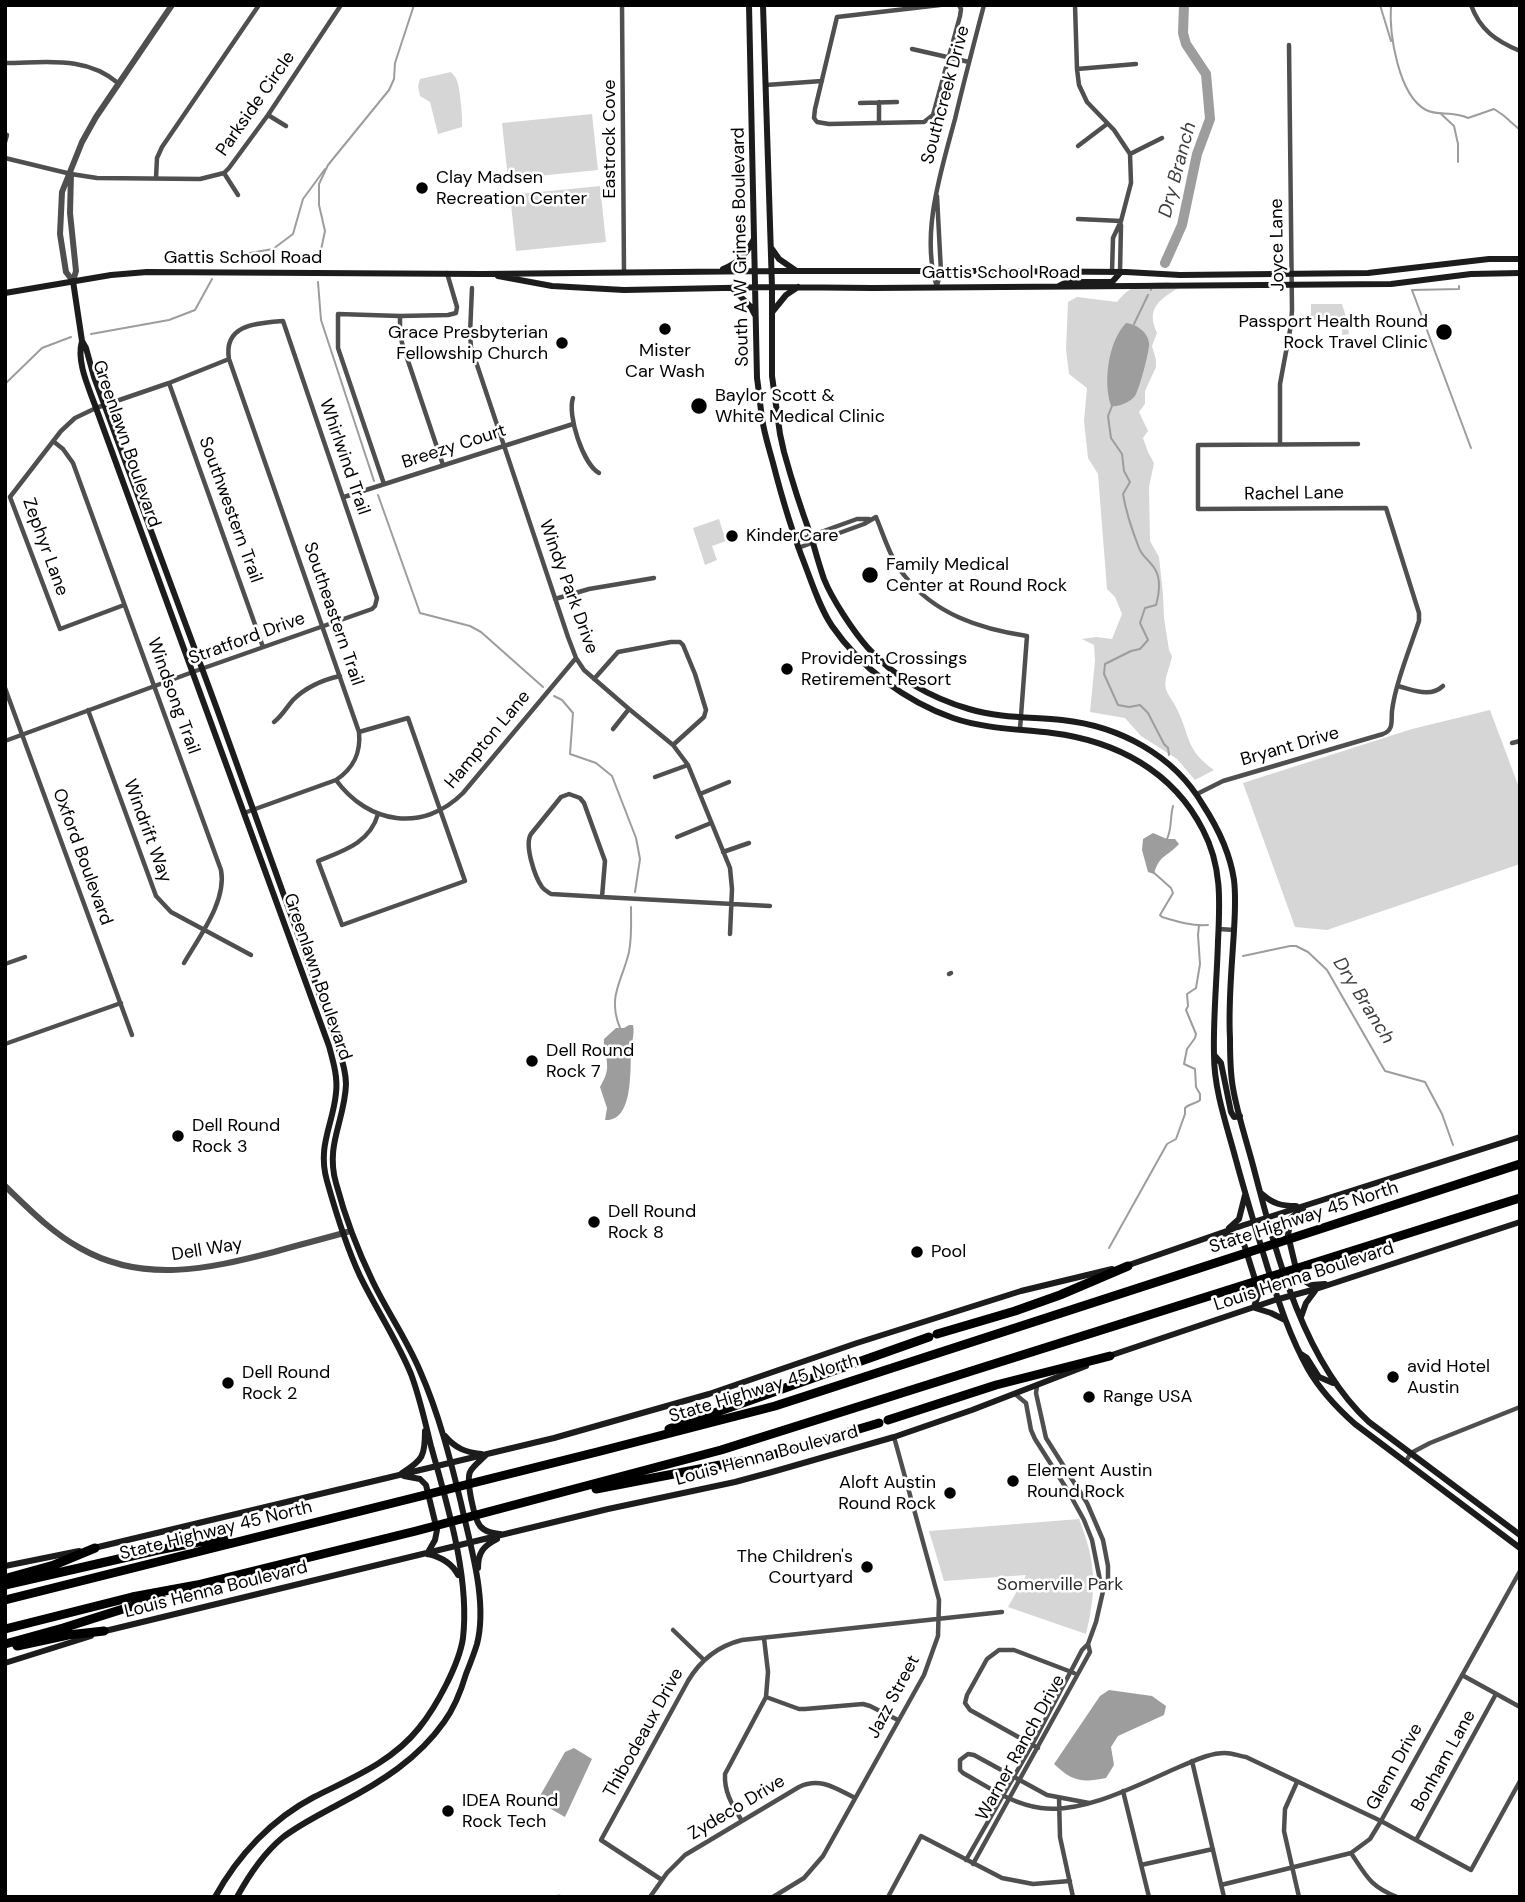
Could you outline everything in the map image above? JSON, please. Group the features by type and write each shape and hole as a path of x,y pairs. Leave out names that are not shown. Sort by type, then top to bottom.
{"highway":[{"name":"State Highway 45 North","path":"5,1600 597,1452 713,1419 775,1406 1520,1164"},
{"path":"6,1629 416,1531 721,1450 1520,1198"},
{"path":"713,1419 854,1362 1049,1299 1128,1266"},
{"path":"543,1499 772,1455 996,1385 1110,1356"},
{"path":"5,1584 200,1542 261,1535"},
{"path":"5,1579 54,1565 95,1548"},
{"path":"5,1644 197,1585"},
{"path":"5,1649 68,1635 104,1632"}],"main road":[{"name":"South A W Grimes Boulevard","path":"749,5 758,378 762,421 784,505 818,601 849,648 895,689 922,705 955,719 995,727 1081,737 1115,748 1154,771 1185,802 1203,830 1214,857 1219,880 1214,1055 1223,1109 1253,1223 1278,1299 1300,1353 1313,1378 1334,1405 1355,1424 1520,1548"},
{"name":"South A W Grimes Boulevard","path":"763,5 772,271 772,376 779,434 825,581 867,647 890,670 916,687 970,710 1065,720 1096,726 1118,734 1150,750 1169,764 1197,794 1218,830 1229,857 1234,880 1230,1034 1232,1086 1260,1192 1301,1317 1334,1383 1352,1407 1520,1535"},
{"path":"718,272 740,260 755,237"},
{"path":"771,248 796,271"},
{"name":"Gattis School Road","path":"5,293 147,272 482,274 796,271 1120,272 1180,275 1368,272 1489,259 1520,259"},
{"path":"1058,287 1067,282 1112,282 1120,272"},
{"name":"Gattis School Road","path":"482,274 552,286 624,290 756,287 1292,286 1391,284 1471,274 1520,273"},
{"name":"Greenlawn Boulevard","path":"73,281 82,341 94,377 342,1061 345,1096 334,1139 333,1169 337,1186 374,1284 410,1349 443,1433 478,1580 478,1642 459,1695 446,1720 424,1748 398,1770 281,1839 252,1871 237,1897"},
{"path":"772,313 786,295 798,287"},
{"path":"732,288 757,317"},
{"name":"Greenlawn Boulevard","path":"82,341 81,361 96,408 333,1061 336,1093 326,1134 325,1174 343,1233 360,1275 405,1360 416,1389 456,1546 462,1583 463,1640 445,1687 434,1707 412,1735 386,1759 355,1779 312,1798 280,1819 242,1855 215,1897"},
{"path":"1214,1055 1221,1063 1231,1112 1234,1116 1240,1116"},
{"path":"5,1566 95,1548 554,1438 709,1394 1021,1291 1128,1266 1226,1231 1520,1137"},
{"path":"1260,1192 1270,1201 1282,1206 1305,1206"},
{"path":"1226,1231 1239,1219 1245,1193"},
{"path":"1305,1206 1291,1218 1288,1235 1298,1277 1311,1285 1330,1284"},
{"name":"Louis Henna Boulevard","path":"5,1663 104,1632 608,1509 735,1482 894,1437 1037,1386 1110,1356 1520,1222"},
{"path":"1212,1237 1236,1236 1242,1241 1259,1292 1254,1307 1286,1320"},
{"path":"1301,1317 1306,1303 1316,1290"},
{"path":"1300,1353 1307,1358 1319,1377 1334,1383"},
{"path":"405,1360 412,1361 421,1373"},
{"path":"399,1475 422,1458 425,1448 425,1422"},
{"path":"443,1433 459,1449 486,1454"},
{"path":"486,1454 469,1473 468,1482 476,1519 481,1528 505,1535"},
{"path":"399,1475 420,1479 426,1485 437,1530 435,1540 426,1553 447,1561 455,1568 462,1583"},
{"path":"478,1580 478,1558 482,1549 505,1535"},
{"path":"334,1788 342,1802"}],"street":[{"name":"Greenlawn Boulevard","path":"73,281 66,272 60,226 62,192 88,129 172,5"},
{"path":"156,178 157,158 162,147 259,5"},
{"name":"Parkside Circle","path":"5,158 97,178 200,179 224,173 268,115 341,5"},
{"name":"Eastrock Cove","path":"622,5 624,272"},
{"path":"940,5 838,16 815,109 814,118 817,122 880,123 929,120 933,115 960,16 959,5"},
{"name":"Southcreek Drive","path":"936,287 932,272 933,209 984,5"},
{"path":"1075,5 1079,85 1130,154 1131,183 1121,221 1113,238 1112,272"},
{"path":"1471,5 1475,17 1487,32 1500,43 1520,51"},
{"name":"Joyce Lane","path":"1280,444 1280,384 1291,326 1292,286 1289,45"},
{"path":"912,49 969,62"},
{"path":"5,63 86,65 103,72 118,83"},
{"path":"1077,69 1136,64"},
{"path":"766,86 822,81"},
{"path":"879,102 880,123"},
{"path":"860,103 897,102"},
{"path":"268,115 286,127"},
{"path":"1078,146 1107,124"},
{"path":"5,142 7,135"},
{"path":"1130,154 1162,138"},
{"path":"224,173 238,195"},
{"name":"Greenlawn Boulevard","path":"71,174 70,214 76,271 73,281"},
{"name":"Southcreek Drive","path":"936,287 941,272 937,192"},
{"path":"1078,219 1121,221"},
{"path":"1120,272 1121,221"},
{"path":"384,484 338,348 338,314 400,316 456,313 457,307 447,274"},
{"name":"Windy Park Drive","path":"472,288 471,347 576,658 594,679 673,745 688,765 731,873 730,934"},
{"path":"400,316 402,343 443,466"},
{"name":"Whirlwind Trail","path":"229,359 230,341 240,330 253,324 283,321 377,602"},
{"name":"Zephyr Lane","path":"124,605 60,629 10,497 61,431 75,418 229,359"},
{"name":"Southeastern Trail","path":"229,359 359,733"},
{"name":"Southwestern Trail","path":"169,383 263,647"},
{"path":"573,398 570,411 573,424 588,463 599,473"},
{"name":"Breezy Court","path":"344,498 573,424"},
{"name":"Windsong Trail","path":"53,442 63,449 73,463 221,870 221,894 184,963"},
{"name":"Rachel Lane","path":"1358,444 1198,445 1198,509 1386,508 1419,613 1419,621 1398,686 1391,728"},
{"path":"797,545 864,524 876,517 903,575 935,605 973,624 1027,636 1020,730"},
{"path":"555,599 589,589 654,578"},
{"name":"Stratford Drive","path":"5,741 372,609 377,602"},
{"path":"594,679 618,652 680,642 695,674 706,710 704,717 673,745"},
{"name":"Hampton Lane","path":"336,780 352,799 378,814 407,819 441,810 463,793 576,658"},
{"path":"274,722 294,699 308,688 340,676"},
{"path":"1398,686 1427,693 1443,686"},
{"name":"Oxford Boulevard","path":"5,688 132,1035"},
{"path":"613,729 629,709"},
{"name":"Windrift Way","path":"88,710 156,896 171,912 251,955"},
{"path":"244,813 336,780 349,770 357,756 359,733 408,718 466,881 342,925 318,860 349,849 361,841 373,827 378,814"},
{"name":"Bryant Drive","path":"1197,794 1223,781 1383,734 1391,728"},
{"path":"1512,743 1520,741"},
{"path":"655,777 688,765"},
{"path":"700,794 729,782"},
{"path":"602,897 605,860 603,850 584,803 580,798 569,794 561,797 528,838 528,849 541,884 548,893 602,897 770,906"},
{"path":"677,837 711,823"},
{"path":"723,852 749,843"},
{"path":"1219,929 1234,930"},
{"path":"5,964 25,957"},
{"path":"5,1044 121,1003"},
{"name":"Dell Way","path":"5,1186 49,1228 79,1248 115,1263 140,1268 164,1271 204,1269 352,1230"},
{"name":"Warner Ranch Drive","path":"966,1860 1032,1745 1090,1652 1088,1644 1108,1580 1103,1540 1096,1519 1046,1438 1037,1386"},
{"name":"Warner Ranch Drive","path":"1015,1394 1026,1403 1035,1439 1084,1520 1104,1587"},
{"path":"1406,1461 1410,1453 1430,1443 1520,1407"},
{"name":"Jazz Street","path":"773,1897 804,1878 817,1865 930,1662 938,1636 939,1600 894,1437"},
{"path":"1068,1491 1076,1484"},
{"name":"Glenn Drive","path":"1352,1853 1370,1839 1381,1821 1520,1571"},
{"name":"Thibodeaux Drive","path":"662,1880 601,1840 688,1681 703,1659 733,1642 1002,1612"},
{"path":"674,1630 703,1659"},
{"path":"742,1821 725,1789 725,1774 766,1697 768,1672 764,1638"},
{"path":"1038,1748 970,1710 965,1703 967,1695 987,1659 999,1650 1014,1650 1075,1673"},
{"name":"Warner Ranch Drive","path":"973,1864 1038,1748 1075,1673"},
{"path":"1462,1675 1520,1707"},
{"name":"Bonham Lane","path":"1416,1840 1496,1694"},
{"path":"766,1697 799,1709 866,1704 898,1720"},
{"path":"1089,1803 1047,1795 974,1755 968,1754 960,1760 960,1770 963,1773 1009,1799 1043,1809 1058,1809 1075,1808 1123,1791 1209,1754 1227,1753 1246,1757 1381,1821 1471,1870 1520,1781"},
{"path":"1192,1762 1224,1897"},
{"path":"1297,1782 1285,1809 1283,1831 1299,1897"},
{"name":"Zydeco Drive","path":"650,1897 685,1855 805,1784 823,1783 855,1798"},
{"path":"1123,1791 1149,1897"},
{"path":"1059,1798 1060,1837 1073,1897"},
{"path":"984,1829 991,1832"},
{"path":"888,1897 921,1836 1002,1878 1020,1883 1051,1884 1070,1881"},
{"path":"1141,1866 1213,1849"},
{"path":"1221,1885 1352,1853 1365,1876 1375,1886 1397,1897"}],"green space":[{"path":"451,72 458,85 462,127 438,134 430,102 420,96 418,86 420,79"},
{"path":"592,114 598,170 508,179 502,123"},
{"path":"600,186 606,242 516,251 510,195"},
{"path":"1168,282 1181,286 1161,300 1154,310 1157,333 1152,346 1156,367 1145,391 1145,404 1139,412 1148,431 1143,438 1154,463 1149,487 1150,541 1159,557 1164,618 1172,656 1165,685 1193,749 1214,770 1195,780 1177,759 1141,736 1125,718 1090,712 1094,645 1082,639 1112,639 1122,614 1115,597 1107,589 1098,474 1088,458 1084,421 1087,388 1069,374 1066,349 1068,302 1077,297 1117,302 1134,287"},
{"path":"1311,304 1342,304 1349,334 1342,335 1343,320 1311,320"},
{"path":"719,519 726,541 712,546 717,560 705,565 693,528"},
{"path":"1490,710 1520,790 1520,864 1327,930 1295,927 1243,783 1412,729"},
{"name":"Somerville Park","path":"1079,1519 1089,1549 1093,1576 1092,1603 1086,1634 1008,1607 1026,1575 944,1581 929,1531"}],"shaded area":[{"path":"1126,323 1144,332 1149,343 1148,353 1135,396 1124,404 1111,406 1107,374 1111,351"},
{"path":"1153,833 1167,839 1175,839 1179,844 1161,860 1154,874 1148,872 1142,850 1143,839"},
{"path":"633,1025 634,1032 628,1094 621,1113 605,1120 607,1108 600,1087 607,1067 604,1039 616,1028"},
{"path":"1109,1690 1152,1696 1166,1706 1164,1715 1118,1736 1111,1747 1114,1765 1106,1778 1077,1779 1054,1764 1100,1696"},
{"path":"574,1748 592,1759 565,1817 537,1801 565,1752"}],"waterway":[{"path":"318,264 325,231 319,205 319,184 328,165 389,90 414,5"},
{"name":"Dry Branch","path":"1165,263 1182,225 1197,154 1210,119 1206,74 1186,44 1183,33 1184,5"},
{"path":"1380,5 1391,41"},
{"path":"1391,5 1397,62 1408,91 1416,102 1430,112 1468,118 1494,109 1520,130"},
{"path":"1440,113 1454,126 1458,162"},
{"path":"221,262 244,254 273,249 293,234 303,199 325,169"},
{"path":"91,334 169,320 195,310 212,279"},
{"path":"318,282 321,320 374,481"},
{"path":"1459,286 1459,289 1412,290 1471,448"},
{"name":"Dry Branch","path":"1134,324 1148,295"},
{"path":"5,384 42,348 71,337"},
{"name":"Dry Branch","path":"1112,406 1108,416 1111,438 1122,454 1124,471 1130,482 1123,494 1126,508 1140,551 1156,571 1159,588 1156,605 1145,608 1140,623 1148,640 1140,649 1105,664 1104,674 1118,705 1140,705 1148,713 1168,748 1169,755"},
{"path":"378,495 420,613 470,626 481,632 543,687"},
{"path":"554,696 562,700 573,713 570,754 596,763 612,776 636,838 640,859 635,892"},
{"name":"Dry Branch","path":"1167,839 1173,806"},
{"name":"Dry Branch","path":"1152,871 1173,893 1160,915 1162,917 1208,925"},
{"path":"620,1028 616,1017 615,998 629,952 631,907"},
{"path":"1109,1248 1167,1144 1176,1139 1185,1108 1200,1100 1195,1069 1184,1064 1187,1049 1196,1034 1186,1010 1187,994 1196,988 1200,964 1199,925"},
{"name":"Dry Branch","path":"1243,956 1290,946 1308,952 1327,970 1385,1071 1425,1082 1442,1114 1453,1145"}],"place":[{"name":"Clay Madsen Recreation Center","path":"422,188"},
{"name":"Mister Car Wash","path":"665,329"},
{"name":"Passport Health Round Rock Travel Clinic","path":"1444,332"},
{"name":"Grace Presbyterian Fellowship Church","path":"562,343"},
{"name":"Baylor Scott & White Medical Clinic","path":"699,406"},
{"name":"KinderCare","path":"732,536"},
{"name":"Family Medical Center at Round Rock","path":"870,575"},
{"name":"Provident Crossings Retirement Resort","path":"787,669"},
{"name":"Dell Round Rock 7","path":"532,1061"},
{"name":"Dell Round Rock 3","path":"178,1136"},
{"name":"Dell Round Rock 8","path":"594,1222"},
{"name":"Pool","path":"917,1252"},
{"name":"avid Hotel Austin","path":"1393,1377"},
{"name":"Dell Round Rock 2","path":"228,1383"},
{"name":"Range USA","path":"1089,1397"},
{"name":"Element Austin Round Rock","path":"1013,1481"},
{"name":"Aloft Austin Round Rock","path":"950,1493"},
{"name":"The Children's Courtyard","path":"867,1567"},
{"name":"IDEA Round Rock Tech","path":"448,1811"}]}
